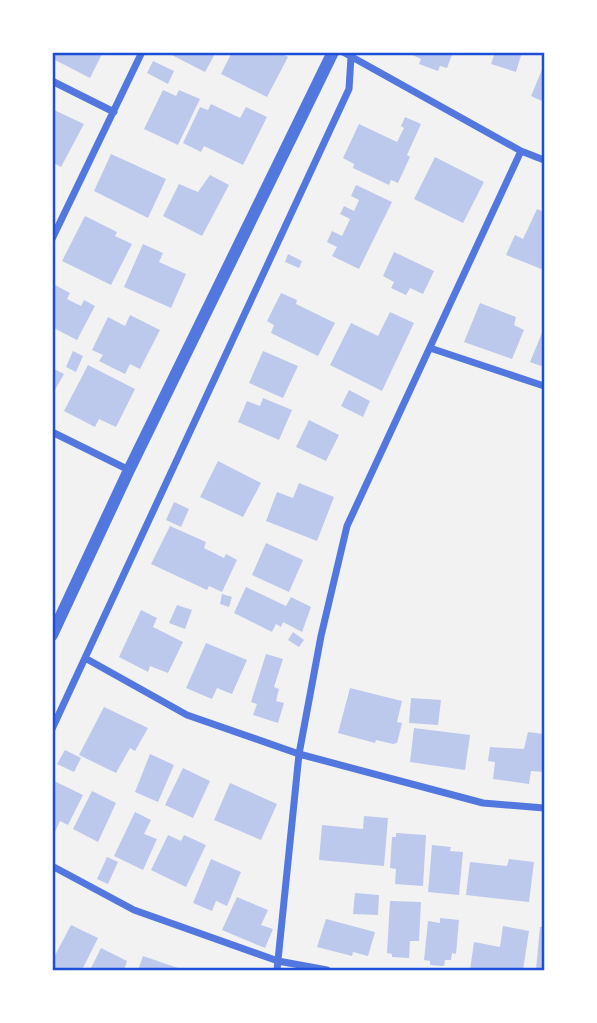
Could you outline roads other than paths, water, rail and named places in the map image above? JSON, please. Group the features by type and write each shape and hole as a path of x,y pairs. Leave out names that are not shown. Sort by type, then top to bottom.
{"street":[{"path":"52,239 142,52"},
{"path":"52,635 332,52"},
{"path":"343,52 544,160"},
{"path":"52,729 349,89 351,57"},
{"path":"52,81 114,112"},
{"path":"277,971 299,754 321,636 347,526 521,150"},
{"path":"430,348 544,386"},
{"path":"52,432 129,470"},
{"path":"85,658 187,715 299,754 483,803 544,808"},
{"path":"52,866 134,910 278,961 327,971"}]}
